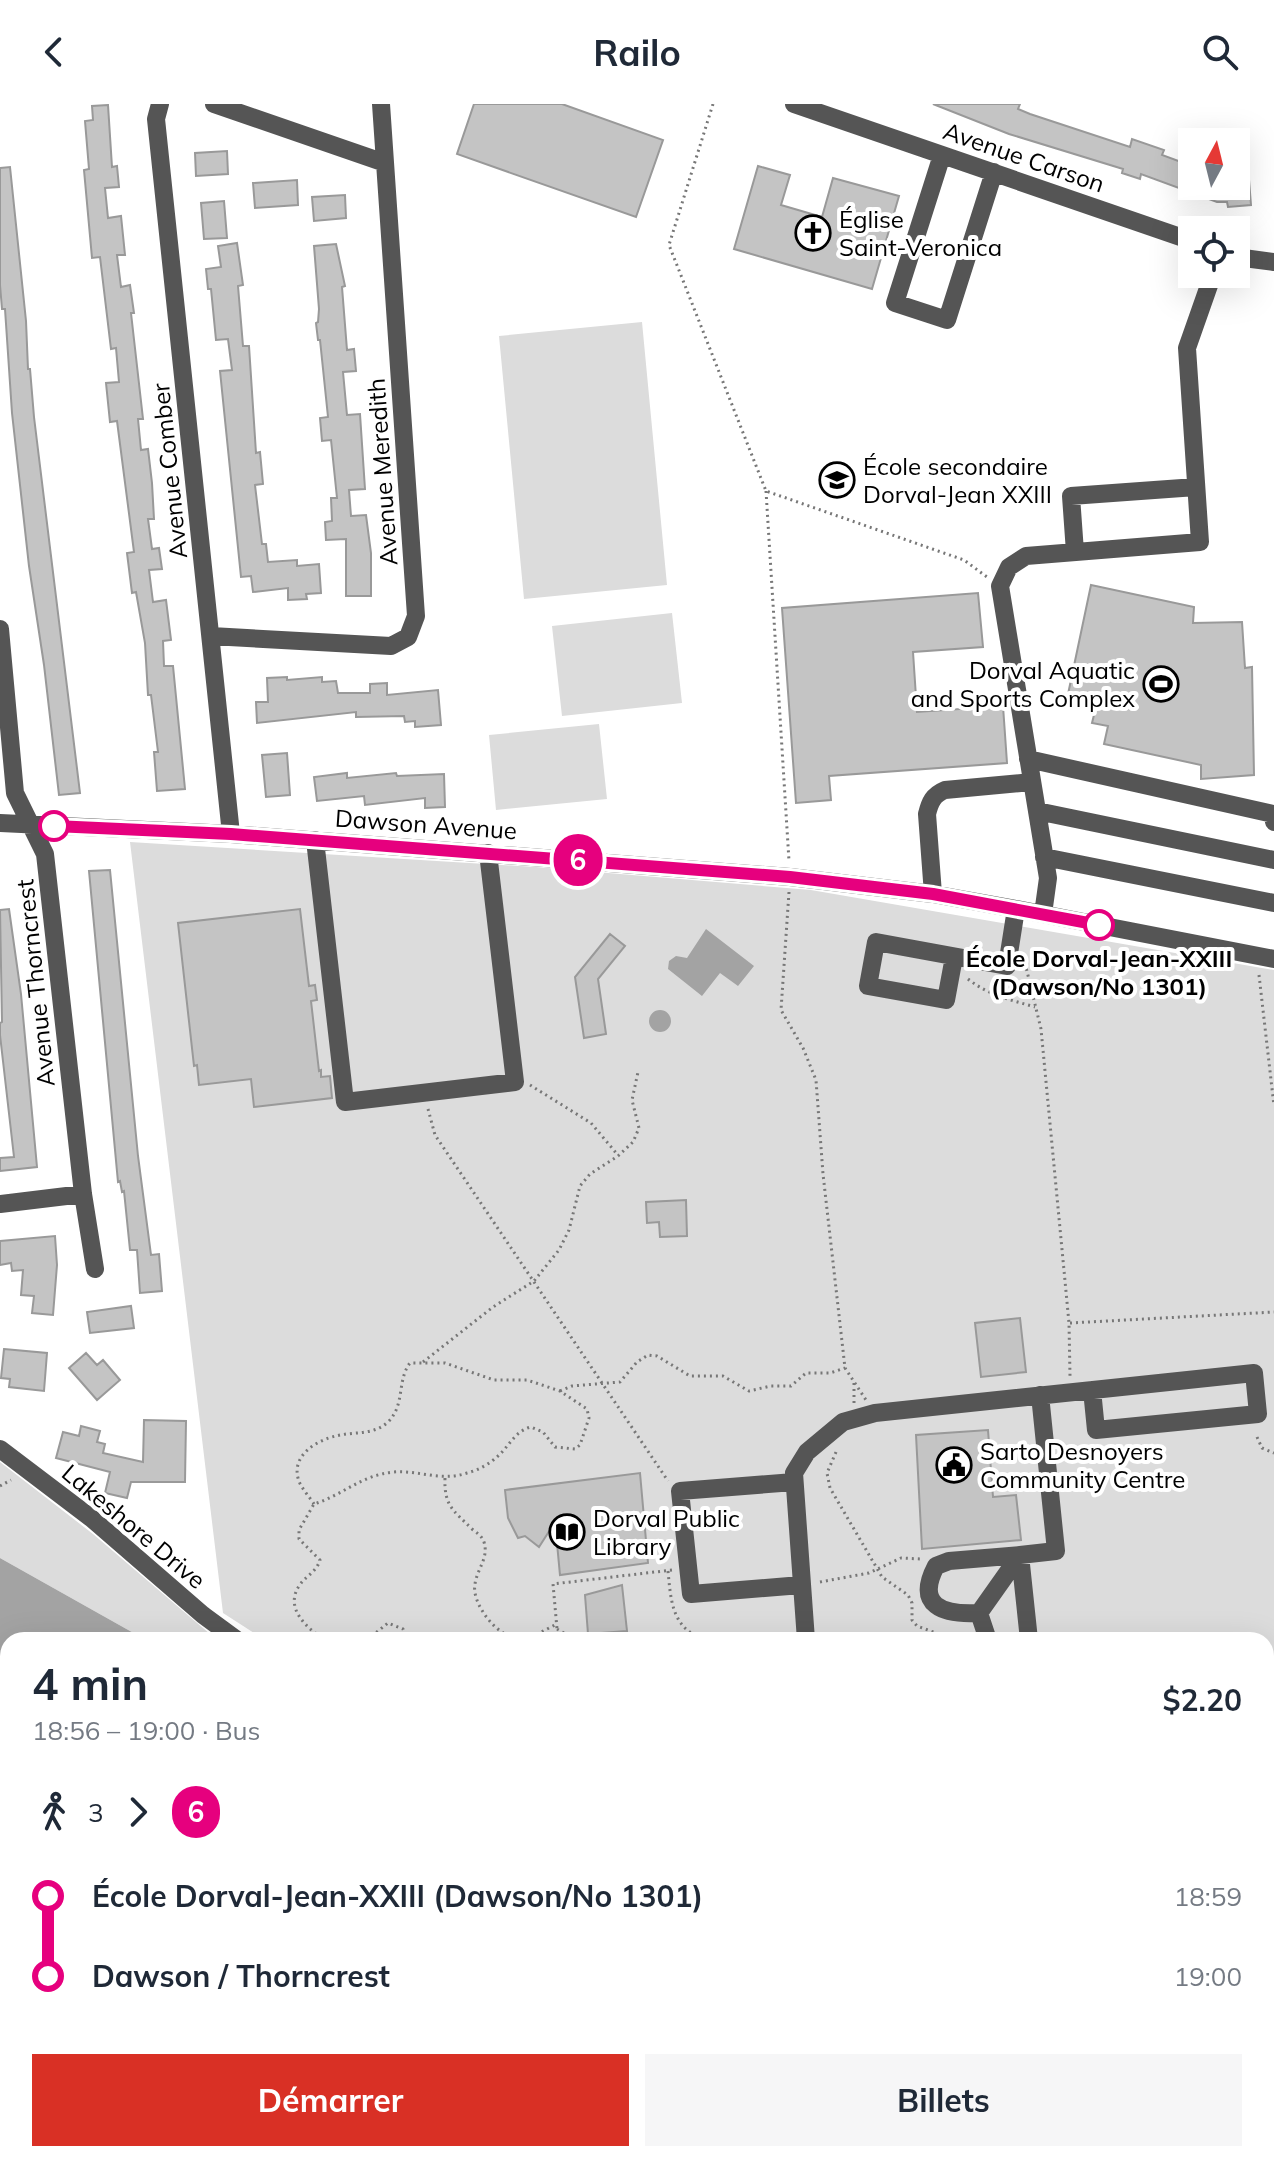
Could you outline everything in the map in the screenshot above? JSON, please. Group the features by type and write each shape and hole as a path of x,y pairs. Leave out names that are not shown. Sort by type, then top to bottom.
{"street":[{"name":"Avenue Comber","path":"160,104 156,119 231,834"},
{"path":"214,104 385,163"},
{"name":"Avenue Meredith","path":"211,636 391,646 408,637 416,616 381,104"},
{"name":"Avenue Carson","path":"798,105 1178,236"},
{"path":"942,155 895,303 947,320 994,172"},
{"path":"1250,259 1274,262"},
{"path":"1043,914 1048,878 1000,586 1009,567 1026,556 1200,542 1187,348 1208,288"},
{"path":"1075,552 1071,496 1196,487"},
{"name":"Avenue Thorncrest","path":"0,629 15,793 45,854 83,1194 95,1269"},
{"path":"1028,759 1273,814 1274,822"},
{"path":"933,894 927,814 935,794 945,790 1032,782"},
{"path":"1037,811 1274,860"},
{"name":"Dawson Avenue","path":"0,823 231,834 790,877 933,894 1266,957"},
{"path":"315,840 345,1102 515,1082 488,853"},
{"path":"1044,857 1274,903"},
{"path":"954,957 946,1000 868,986 876,942 1007,966 1016,909"},
{"path":"0,1204 83,1194"},
{"path":"805,1632 794,1473 807,1452 843,1422 875,1413 1040,1395 1254,1373 1258,1414 1096,1430 1092,1390"},
{"path":"979,1613 946,1613 936,1607 929,1595 927,1582 936,1566 949,1561 1056,1551 1040,1395"},
{"name":"Lakeshore Drive","path":"0,1449 91,1518 226,1632"},
{"path":"794,1482 680,1491 691,1594 801,1585"},
{"path":"979,1613 1020,1555"},
{"path":"1020,1555 1028,1632"},
{"path":"979,1613 985,1632"}],"path":[{"path":"713,104 669,245 766,491 790,877 781,1010 803,1048 816,1080 823,1174 845,1368 875,1413"},
{"path":"766,491 964,560 1000,586"},
{"path":"1010,943 1021,948 1041,1029 1069,1323 1070,1392"},
{"path":"954,957 963,975 979,988 1036,1007"},
{"path":"1266,957 1274,1106"},
{"path":"423,1362 493,1307 534,1281 559,1250 569,1230 580,1186 590,1174 633,1142 639,1128 632,1100 638,1072"},
{"path":"515,1082 528,1084 591,1123 618,1156"},
{"path":"424,1093 435,1135 668,1481 680,1491"},
{"path":"1069,1323 1274,1312"},
{"path":"560,1391 572,1386 620,1382 637,1362 648,1355 661,1357 690,1376 723,1376 749,1391 791,1386 806,1373 830,1373 845,1368"},
{"path":"314,1504 298,1478 300,1459 308,1449 322,1441 336,1436 372,1432 387,1423 403,1392 406,1368 410,1363 445,1363 494,1380 527,1380 560,1391 587,1409 589,1418 580,1445 575,1449 561,1449 550,1443 543,1432 531,1427 518,1433 500,1455 485,1466 445,1478 395,1472 369,1477 348,1485 333,1498 314,1504 299,1530 299,1539 320,1560 314,1572 299,1584 295,1601 301,1621 315,1632"},
{"path":"854,1382 854,1410"},
{"path":"1257,1437 1262,1448 1274,1453"},
{"path":"843,1442 830,1462 828,1482 882,1577 908,1595 912,1603 912,1620 917,1626 933,1632"},
{"path":"445,1478 445,1499 449,1507 484,1542 485,1554 474,1584 474,1593 484,1612 504,1632"},
{"path":"801,1585 869,1573 901,1558 949,1561"},
{"path":"557,1632 553,1584 678,1570"},
{"path":"668,1571 671,1609 682,1628 688,1632"},
{"path":"377,1632 388,1623 404,1632"},
{"path":"542,1632 557,1626"},
{"path":"557,1626 565,1632"}],"shaded area":[{"path":"642,322 667,585 524,599 499,336"},
{"path":"672,613 682,703 562,716 552,626"},
{"path":"599,724 607,799 496,810 489,735"},
{"path":"130,842 536,867 811,890 1274,970 1274,1632 253,1632 223,1613"},
{"path":"706,929 754,966 738,986 720,973 702,996 668,969 669,961 676,956 687,958"},
{"path":"660,1010 668,1013 671,1021 668,1029 660,1032 652,1029 649,1021 652,1013"},
{"path":"0,1462 93,1534 208,1632 132,1632 0,1558"},
{"path":"0,1558 132,1632 0,1632"}],"building":[{"path":"474,104 562,104 663,140 636,217 457,154"},
{"path":"933,104 1020,104 1018,109 1030,114 1130,147 1132,139 1164,150 1162,155 1178,161 1178,188 1141,174 1140,179 1122,173 1123,169 1009,134"},
{"path":"108,105 112,167 117,166 119,187 105,188 108,218 121,216 125,255 117,255 121,287 130,285 143,419 138,419 141,450 148,449 152,483 154,519 148,519 152,549 159,548 162,569 149,570 153,602 166,600 171,640 163,641 164,666 173,666 185,789 157,791 154,752 158,752 151,695 148,695 145,643 136,592 132,593 127,553 134,552 117,421 110,422 106,383 119,382 116,348 111,349 100,257 92,258 84,170 89,169 85,121 93,120 92,106"},
{"path":"227,151 228,174 196,176 195,153"},
{"name":"Église Saint-Veronica","path":"758,166 790,175 781,205 822,217 833,178 899,196 872,289 734,249"},
{"path":"10,167 28,369 80,793 59,795 29,566 12,413 5,309 2,309 0,285 0,168"},
{"path":"297,180 298,205 255,208 253,183"},
{"path":"1250,192 1251,205 1228,207 1227,202 1212,200 1250,200"},
{"path":"345,195 346,218 314,221 312,197"},
{"path":"224,201 227,238 204,239 201,203"},
{"path":"237,243 243,285 238,286 243,346 249,346 256,453 260,452 263,484 255,485 262,544 266,544 268,562 297,560 297,566 319,564 321,593 306,594 307,599 288,600 288,588 253,592 251,576 241,577 220,371 232,370 228,339 216,340 206,269 221,267 218,246"},
{"path":"336,244 345,286 342,287 347,350 354,349 356,371 343,372 347,415 360,414 365,489 349,490 351,516 366,515 371,553 371,596 346,596 346,539 326,540 325,522 332,521 331,498 337,498 331,440 322,441 320,418 328,417 316,323 319,309 314,246"},
{"name":"Dorval Aquatic and Sports Complex","path":"1091,585 1194,607 1193,623 1242,622 1245,668 1252,667 1254,775 1201,779 1201,765 1104,744 1108,726 1092,723 1097,703 1067,699"},
{"path":"978,593 983,647 913,652 917,712 1003,706 1007,763 829,776 831,800 796,803 782,608"},
{"path":"287,677 287,680 322,677 322,682 336,681 338,693 370,693 370,684 387,683 387,695 438,690 441,725 415,727 415,721 405,722 404,716 356,717 356,712 257,723 256,702 268,702 267,678"},
{"path":"287,753 290,795 266,797 262,755"},
{"path":"347,773 347,778 396,773 397,776 444,774 445,807 425,808 425,798 365,805 364,796 317,801 314,777"},
{"path":"110,870 138,1156 151,1255 159,1254 162,1291 140,1293 137,1250 130,1250 124,1191 118,1182 89,871"},
{"path":"9,909 21,994 37,1167 0,1171 0,1158 14,1157 0,1035 0,910"},
{"path":"300,909 309,986 315,985 317,1000 311,1001 319,1071 321,1077 330,1076 332,1098 254,1107 251,1079 199,1085 197,1065 194,1066 178,923"},
{"path":"610,934 625,946 598,979 606,1034 584,1038 575,977"},
{"path":"686,1200 687,1236 660,1237 659,1222 647,1223 646,1202"},
{"path":"55,1236 57,1265 53,1315 32,1313 34,1296 21,1295 23,1270 12,1271 11,1263 0,1265 0,1241"},
{"path":"131,1306 134,1328 90,1333 87,1312"},
{"path":"1020,1318 1026,1372 981,1377 975,1323"},
{"path":"4,1349 47,1353 44,1391 9,1387 10,1379 1,1378"},
{"path":"86,1353 97,1365 103,1360 120,1380 97,1400 69,1368"},
{"path":"144,1420 186,1421 185,1482 131,1482 127,1498 105,1493 110,1472 56,1458 63,1432 79,1436 81,1426 100,1431 97,1442 105,1444 103,1453 143,1462"},
{"name":"Sarto Desnoyers Community Centre","path":"988,1430 993,1497 1016,1495 1021,1540 922,1549 916,1435"},
{"path":"640,1473 648,1563 560,1575 555,1522 539,1547 525,1536 518,1538 508,1518 505,1490"},
{"path":"622,1585 627,1631 588,1632 585,1595"}],"bus line":[{"name":"6","path":"54,826 231,834 790,877 933,894 1099,925"}],"place":[{"name":"Église Saint-Veronica","path":"813,233"},
{"name":"École secondaire Dorval-Jean XXIII","path":"837,480"},
{"name":"Dorval Aquatic and Sports Complex","path":"1161,684"},
{"name":"École Dorval-Jean-XXIII (Dawson/No 1301)","path":"1099,925"},
{"name":"Sarto Desnoyers Community Centre","path":"954,1465"},
{"name":"Dorval Public Library","path":"567,1532"}]}
